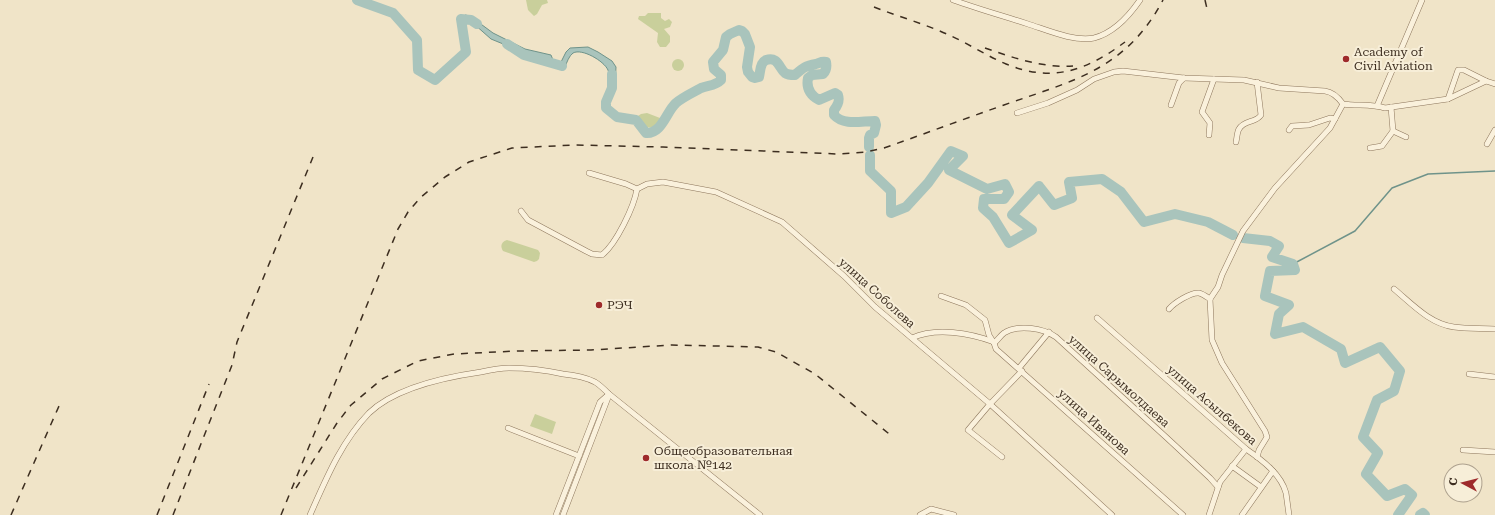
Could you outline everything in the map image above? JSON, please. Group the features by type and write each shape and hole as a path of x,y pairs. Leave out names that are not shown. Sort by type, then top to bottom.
{"street":[{"path":"953,0 1080,39 1094,38 1111,29 1127,16 1140,0"},
{"path":"1377,106 1422,0"},
{"path":"1448,99 1458,70 1464,70 1495,84"},
{"path":"1017,113 1048,103 1077,90 1094,79 1114,72 1132,71 1184,78 1244,80 1279,88 1330,92 1338,97 1343,104 1377,106 1385,108 1448,99 1486,80"},
{"path":"1171,105 1179,83 1184,78"},
{"path":"1209,135 1210,123 1202,112 1214,79"},
{"path":"1236,142 1239,129 1243,124 1259,120 1262,115 1257,82"},
{"path":"1257,457 1259,450 1267,437 1265,431 1222,363 1212,340 1210,299 1218,286 1242,231 1276,188 1330,128 1343,104"},
{"path":"1370,148 1382,146 1393,131 1391,107"},
{"path":"1289,130 1292,126 1309,125 1330,118 1335,119"},
{"path":"1487,144 1495,130"},
{"path":"1393,131 1406,137"},
{"path":"521,211 528,220 586,251 592,254 602,254 608,250 614,242 634,203 637,189 626,184 589,173"},
{"name":"улица Соболева","path":"637,189 647,184 663,182 716,192 782,222 844,276 875,307 990,404 1112,515"},
{"path":"1394,289 1421,312 1443,324 1453,327 1495,329"},
{"path":"1169,309 1174,304 1196,293 1200,293 1210,299"},
{"path":"942,296 966,305 985,320 989,335 994,343"},
{"name":"улица Асылбекова","path":"1097,318 1273,471 1280,479 1286,492 1289,515"},
{"name":"улица Сарымолдаева","path":"994,343 1003,334 1015,329 1035,328 1049,332 1146,419 1218,487"},
{"path":"1002,457 968,430 1020,370 1049,332"},
{"path":"912,338 922,334 970,334 994,343"},
{"name":"улица Иванова","path":"994,343 996,349 1183,515"},
{"path":"310,515 339,452 351,434 370,413 382,403 425,383 457,375 508,368 583,377 596,382 760,515"},
{"path":"1469,374 1495,377"},
{"path":"556,515 600,402 609,394"},
{"path":"562,515 609,394"},
{"path":"508,428 579,456"},
{"path":"1209,515 1218,487 1246,449"},
{"path":"1462,450 1495,452"},
{"path":"1232,466 1261,487"},
{"path":"1242,515 1273,471"},
{"path":"920,515 931,509 954,515"}],"green space":[{"path":"526,0 547,0 548,3 542,5 537,14 534,16 528,10"},
{"path":"648,13 661,13 661,18 665,21 669,19 672,22 670,27 664,29 670,36 670,42 666,47 660,47 657,42 658,33 638,19 639,16 645,16"},
{"path":"676,59 680,59 684,65 680,71 676,71 672,67 672,63"},
{"path":"647,113 660,118 660,122 657,127 650,128 641,122 638,116"},
{"path":"507,240 538,250 540,253 539,259 534,262 503,251 502,244"},
{"path":"535,414 556,422 552,434 530,426"}],"water":[{"path":"465,15 470,16 493,33 525,49 551,55 556,63 561,62 566,52 570,48 588,47 612,61 616,67 615,87 610,86 609,74 606,66 592,56 582,52 573,53 569,57 565,67 560,68 541,57 530,55 491,39 474,24 469,22 466,23"}],"waterway":[{"path":"357,0 393,13 417,40 418,70 435,80 466,52 461,19 471,20 477,24"},
{"path":"612,74 612,88 606,102 606,108 617,117 636,120 646,133 651,132 660,126 676,103 701,88 721,80 721,75 714,69 713,62 723,50 726,37 739,30 745,34 750,47 747,67 748,72 752,77 759,77 763,62 770,59 776,61 788,75 795,75 802,69 826,62 826,69 823,74 812,75 808,78 809,91 819,100 835,93 838,95 839,101 834,110 834,115 843,121 875,121 876,125 874,133 870,135 869,138 869,147"},
{"path":"507,44 524,55 562,66"},
{"path":"870,155 870,171 891,191 891,213 906,207 928,183 951,151 963,156 949,170 987,189 1005,184 1009,192 1004,199 984,199 983,208 993,217 1009,243 1032,230 1012,215 1039,186 1054,205 1072,198 1069,182 1102,179 1121,192 1144,222 1175,214 1208,222 1233,235"},
{"path":"1293,264 1355,231 1392,188 1428,174 1495,171"},
{"path":"1243,238 1270,241 1279,246 1272,257 1293,264 1295,270 1270,271 1265,296 1289,305 1279,314 1275,334 1303,327 1341,349 1345,363 1380,347 1400,371 1394,391 1377,400 1363,437 1378,453 1366,474 1387,496 1405,489 1412,495 1398,515"},
{"path":"1420,515 1423,513 1425,515"}],"railway":[{"path":"281,515 398,229 408,212 420,198 445,177 469,162 512,148 575,145 838,154 866,152 884,148 1074,80 1095,70 1114,58 1132,43 1148,24 1163,0"},
{"path":"1205,0 1208,13"},
{"path":"874,7 942,32 1006,64 1023,70 1039,73 1054,73 1082,67 1111,52 1125,42"},
{"path":"985,48 1017,59 1039,64 1073,66"},
{"path":"173,515 232,365 237,342 313,157"},
{"path":"296,488 337,423 351,405 382,379 418,361 454,354 591,350 672,345 758,347 776,352 815,374 893,437"},
{"path":"157,515 209,384"},
{"path":"11,515 59,406"}],"place":[{"name":"Academy of Civil Aviation","path":"1346,59"},
{"name":"РЭЧ","path":"599,305"},
{"name":"Общеобразовательная школа №142","path":"646,458"}]}
